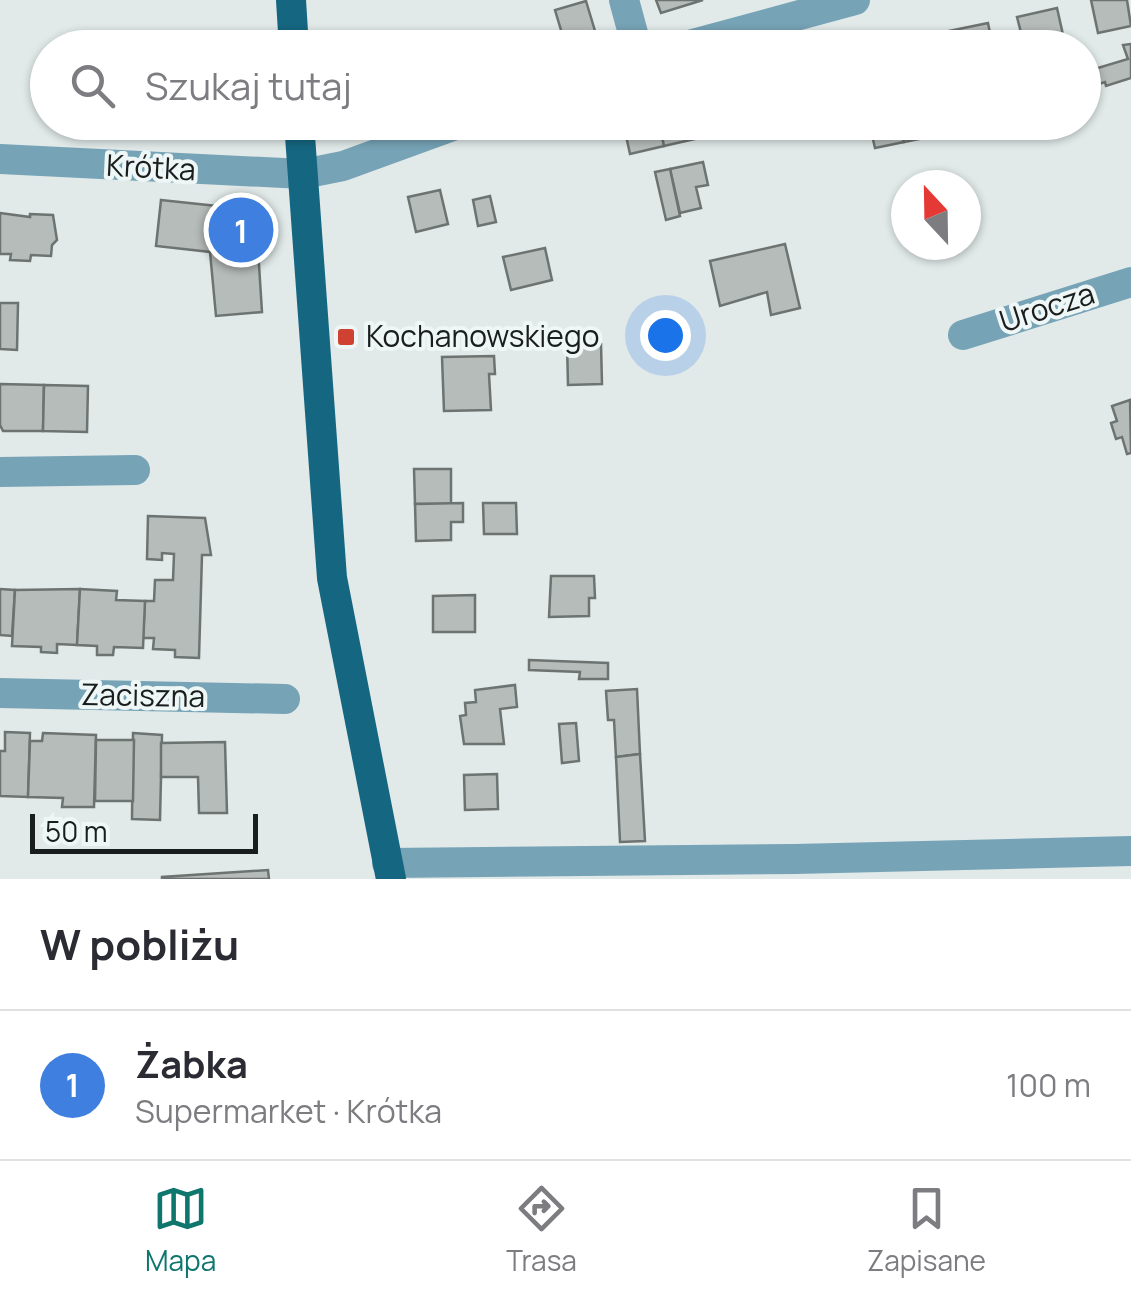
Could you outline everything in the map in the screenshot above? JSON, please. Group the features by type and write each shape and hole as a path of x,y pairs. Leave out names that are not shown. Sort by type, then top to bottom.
{"main road":[{"path":"291,0 293,30"},
{"path":"300,140 332,578 389,871"}],"street":[{"path":"624,0 633,30"},
{"path":"744,30 854,0"},
{"name":"Krótka","path":"0,159 303,174 343,166 414,140"},
{"name":"Urocza","path":"962,335 1131,282"},
{"path":"0,472 135,470"},
{"name":"Zaciszna","path":"0,693 285,699"},
{"path":"389,871 795,869 1131,850"}],"building":[{"path":"656,0 703,0 661,13"},
{"path":"1091,0 1127,0 1131,26 1097,30"},
{"path":"586,1 595,30 561,30 555,10"},
{"path":"1057,8 1062,30 1020,30 1017,17"},
{"path":"988,23 989,30 954,30"},
{"path":"1131,44 1131,78 1106,86 1105,82 1101,83 1101,67 1128,59 1123,45"},
{"path":"627,140 663,140 664,146 630,154"},
{"path":"663,140 690,140 664,146"},
{"path":"873,140 904,142 875,148"},
{"path":"703,162 708,185 696,187 701,208 680,213 670,169"},
{"path":"670,169 680,216 666,220 655,172"},
{"path":"440,190 448,224 416,232 408,197"},
{"path":"490,196 496,222 478,226 473,200"},
{"path":"161,200 236,212 252,229 258,249 262,312 216,316 210,252 156,246"},
{"path":"0,213 53,215 57,240 51,256 31,255 30,261 10,260 11,254 0,254"},
{"path":"785,244 800,308 771,315 767,292 720,306 710,261"},
{"path":"545,248 552,280 511,290 503,257"},
{"path":"0,303 18,303 17,350 0,349"},
{"path":"567,344 601,344 602,384 568,385"},
{"path":"494,356 495,374 489,374 491,410 444,411 442,357"},
{"path":"0,384 44,385 43,431 3,431"},
{"path":"44,385 88,386 87,432 43,431"},
{"path":"1130,400 1131,453 1127,454 1122,437 1116,439 1111,423 1117,421 1112,406"},
{"path":"414,469 451,469 451,504 415,504"},
{"path":"463,503 463,522 451,522 451,540 416,541 415,504"},
{"path":"483,503 516,503 517,534 484,534"},
{"path":"148,516 205,518 211,555 202,555 199,658 175,657 175,650 153,649 154,638 143,638 145,601 154,601 155,580 173,580 174,554 162,553 162,560 147,559"},
{"path":"551,576 594,576 595,598 589,598 589,616 549,617"},
{"path":"0,589 15,590 12,636 0,635"},
{"path":"80,589 77,645 57,644 57,653 41,652 41,647 12,646 15,590"},
{"path":"80,589 117,591 116,600 145,601 143,648 114,647 113,655 97,655 97,646 77,645"},
{"path":"475,595 475,632 433,632 433,596"},
{"path":"529,660 608,663 608,679 579,679 580,672 529,670"},
{"path":"515,685 517,707 500,709 504,744 464,744 460,716 466,715 465,703 476,702 475,690"},
{"path":"637,689 640,754 616,757 614,720 608,720 606,691"},
{"path":"576,723 579,761 562,763 559,724"},
{"path":"5,732 30,733 28,797 0,796 0,751 5,751"},
{"path":"43,733 96,735 94,807 62,807 63,798 28,797 30,741 42,741"},
{"path":"133,733 162,735 160,820 132,819"},
{"path":"96,740 134,740 133,801 95,801"},
{"path":"225,742 227,813 199,813 198,777 161,777 161,743"},
{"path":"640,754 645,841 620,842 616,757"},
{"path":"497,774 498,809 465,810 464,775"},
{"path":"268,870 269,879 162,879 162,877"}],"place":[{"name":"Żabka","path":"241,230"},
{"name":"Kochanowskiego","path":"346,337"}]}
